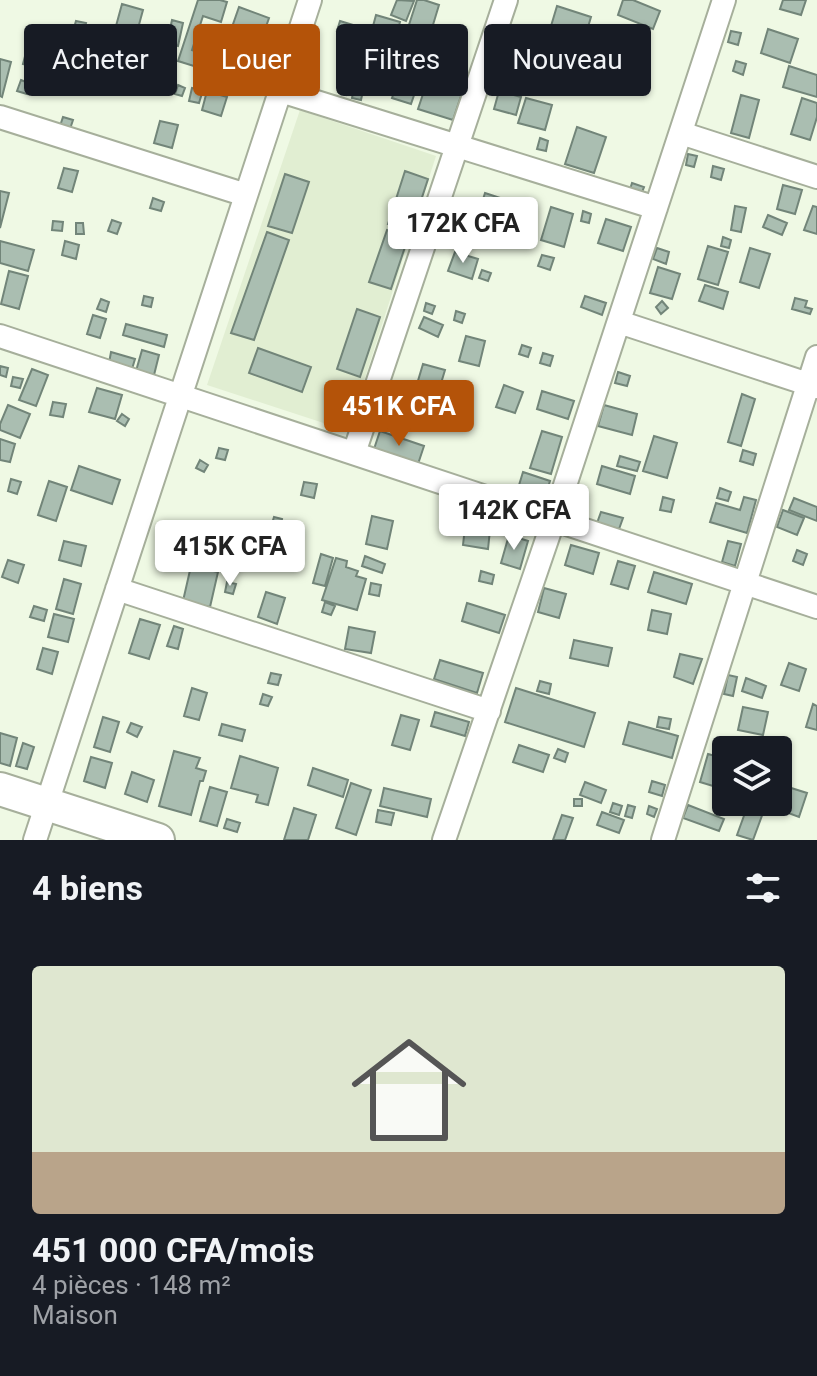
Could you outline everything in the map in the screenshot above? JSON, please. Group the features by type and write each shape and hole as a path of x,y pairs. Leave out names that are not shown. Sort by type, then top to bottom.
{"main road":[{"path":"0,789 158,840"}],"street":[{"path":"354,453 506,0"},
{"path":"444,840 554,519 724,0"},
{"path":"298,24 303,2"},
{"path":"35,840 279,96"},
{"path":"297,96 656,208"},
{"path":"0,117 246,195"},
{"path":"681,133 817,177"},
{"path":"619,322 813,386"},
{"path":"0,336 817,607"},
{"path":"663,840 745,583 813,386 817,357"},
{"path":"117,589 489,711"}],"shaded area":[{"path":"300,110 436,156 348,431 207,385"}],"building":[{"path":"198,0 227,2 221,22 203,16 200,24 193,24 193,66 178,61"},
{"path":"397,0 414,1 406,21 391,15"},
{"path":"417,0 439,5 433,24 409,24"},
{"path":"623,0 633,0 660,11 653,29 651,24 640,24 618,15"},
{"path":"783,0 806,0 801,15 780,9"},
{"path":"122,4 143,10 139,24 117,24"},
{"path":"557,6 591,17 589,24 552,24"},
{"path":"239,7 269,18 267,24 233,24"},
{"path":"376,15 400,22 399,24 374,24"},
{"path":"172,20 183,23 178,46 177,24 171,24"},
{"path":"768,29 798,39 790,63 761,53"},
{"path":"731,31 741,33 738,45 728,42"},
{"path":"0,59 11,62 2,97 0,96"},
{"path":"736,61 746,64 743,75 733,71"},
{"path":"789,66 817,75 817,97 783,87"},
{"path":"21,80 24,81 24,93 17,91"},
{"path":"178,85 185,88 182,96 177,95"},
{"path":"193,88 193,96 201,96 199,103 189,101"},
{"path":"741,95 759,100 749,138 731,133"},
{"path":"206,96 227,97 221,116 202,110"},
{"path":"393,96 414,96 411,104"},
{"path":"422,96 461,96 453,120 418,109"},
{"path":"498,96 521,97 516,115 494,109"},
{"path":"526,98 552,105 545,130 518,123"},
{"path":"802,98 817,103 817,117 810,140 791,134"},
{"path":"63,117 73,120 69,132 59,129"},
{"path":"160,121 178,125 172,148 154,143"},
{"path":"577,127 606,137 594,173 565,164"},
{"path":"540,138 548,141 546,151 537,149"},
{"path":"688,154 697,156 694,167 686,165"},
{"path":"713,166 724,169 721,180 711,177"},
{"path":"64,168 78,171 72,192 58,188"},
{"path":"405,171 428,179 411,231 388,224"},
{"path":"285,174 309,182 292,233 268,226"},
{"path":"632,183 644,187 639,200 628,196"},
{"path":"783,185 802,190 795,214 777,209"},
{"path":"0,191 9,193 0,228"},
{"path":"485,193 500,198 490,230 475,225"},
{"path":"153,198 164,202 161,211 150,208"},
{"path":"735,206 746,208 741,232 731,230"},
{"path":"813,206 817,207 817,234 804,230"},
{"path":"551,207 573,214 564,247 541,240"},
{"path":"583,211 591,214 589,223 581,221"},
{"path":"768,215 787,223 782,235 763,227"},
{"path":"606,219 631,227 623,251 598,243"},
{"path":"112,220 121,223 117,234 108,231"},
{"path":"53,221 63,222 62,231 52,230"},
{"path":"76,223 83,223 84,234 76,234"},
{"path":"387,230 408,238 391,289 369,282"},
{"path":"267,232 289,240 254,340 231,333"},
{"path":"723,237 731,240 729,248 721,246"},
{"path":"0,241 34,250 28,271 0,263"},
{"path":"65,241 79,245 76,259 62,255"},
{"path":"708,246 728,252 718,285 698,279"},
{"path":"657,248 669,252 666,264 653,259"},
{"path":"750,248 770,254 759,288 740,282"},
{"path":"455,252 478,259 472,279 448,271"},
{"path":"542,255 554,258 550,270 538,266"},
{"path":"658,267 680,274 672,299 650,293"},
{"path":"482,270 491,273 488,281 479,278"},
{"path":"9,271 28,276 19,309 1,304"},
{"path":"705,285 728,292 723,309 699,301"},
{"path":"144,296 153,298 151,307 142,305"},
{"path":"585,296 606,303 602,315 581,307"},
{"path":"795,298 807,301 805,307 812,309 810,314 792,309"},
{"path":"101,299 109,302 106,312 97,309"},
{"path":"662,301 668,308 661,314 656,307"},
{"path":"426,303 435,306 432,314 424,311"},
{"path":"357,309 380,317 360,377 337,369"},
{"path":"456,311 465,314 462,323 454,320"},
{"path":"93,315 106,319 100,338 87,334"},
{"path":"424,317 443,325 438,337 419,328"},
{"path":"126,324 167,335 164,347 123,335"},
{"path":"466,336 485,341 479,366 459,361"},
{"path":"522,345 531,348 528,357 519,354"},
{"path":"258,348 311,367 302,392 249,373"},
{"path":"142,350 159,355 154,375 136,371"},
{"path":"111,352 135,359 132,369 109,363"},
{"path":"543,353 553,356 550,366 540,363"},
{"path":"423,364 445,370 439,390 417,384"},
{"path":"0,366 8,368 6,377 0,375"},
{"path":"32,369 48,375 36,406 19,400"},
{"path":"618,372 630,376 627,386 615,383"},
{"path":"13,377 23,379 20,388 11,386"},
{"path":"504,385 523,392 515,413 496,407"},
{"path":"97,388 122,395 115,419 89,412"},
{"path":"542,391 574,401 568,419 537,409"},
{"path":"742,394 755,399 741,446 728,442"},
{"path":"53,402 66,404 63,417 50,415"},
{"path":"8,405 30,414 20,438 0,430"},
{"path":"604,405 637,414 632,435 598,426"},
{"path":"122,414 129,419 125,426 117,421"},
{"path":"380,431 424,446 418,464 374,449"},
{"path":"542,431 562,437 551,474 530,468"},
{"path":"654,436 677,443 667,478 643,471"},
{"path":"0,439 15,444 10,462 0,460"},
{"path":"219,448 228,450 225,460 216,458"},
{"path":"743,450 756,454 753,465 740,461"},
{"path":"620,456 640,462 637,471 617,466"},
{"path":"200,460 208,465 204,472 196,468"},
{"path":"79,466 120,480 112,504 71,490"},
{"path":"602,466 635,476 630,494 597,484"},
{"path":"523,472 550,481 543,503 516,495"},
{"path":"11,479 21,482 17,494 8,491"},
{"path":"49,481 67,487 56,521 38,515"},
{"path":"304,482 317,484 314,498 301,495"},
{"path":"720,488 731,492 728,501 717,498"},
{"path":"663,497 674,500 671,512 660,510"},
{"path":"744,497 756,500 747,533 710,522 716,503 740,510"},
{"path":"794,498 817,507 817,521 789,510"},
{"path":"783,510 804,518 797,535 777,527"},
{"path":"601,512 623,518 619,529 597,523"},
{"path":"372,516 393,521 387,549 366,544"},
{"path":"274,517 282,519 280,529 271,527"},
{"path":"465,527 490,530 488,549 463,545"},
{"path":"509,535 528,541 520,569 501,563"},
{"path":"266,538 289,545 284,558 262,550"},
{"path":"64,541 86,546 81,566 59,560"},
{"path":"728,541 741,544 735,566 722,562"},
{"path":"571,545 599,553 593,574 565,565"},
{"path":"797,550 807,554 803,565 793,561"},
{"path":"321,554 333,558 325,586 313,583"},
{"path":"365,556 385,564 382,573 362,566"},
{"path":"336,558 347,561 346,567 358,571 356,576 366,579 357,610 322,600"},
{"path":"8,560 24,565 18,583 2,577"},
{"path":"618,561 635,566 628,589 611,584"},
{"path":"191,566 218,572 210,607 183,601"},
{"path":"481,571 494,575 492,584 479,581"},
{"path":"654,572 692,584 686,604 648,592"},
{"path":"64,579 81,584 73,614 56,609"},
{"path":"227,582 236,584 233,594 225,592"},
{"path":"371,583 381,585 379,596 369,594"},
{"path":"544,588 566,594 559,618 538,612"},
{"path":"266,592 285,598 277,624 258,617"},
{"path":"325,602 335,606 331,615 322,612"},
{"path":"467,603 505,615 499,633 462,621"},
{"path":"34,606 47,610 44,621 30,617"},
{"path":"652,610 671,614 667,634 648,630"},
{"path":"54,614 74,619 68,642 48,637"},
{"path":"140,619 160,625 149,659 129,653"},
{"path":"174,626 183,629 178,649 167,646"},
{"path":"349,627 375,632 371,653 345,649"},
{"path":"574,640 612,648 608,666 570,658"},
{"path":"43,648 58,652 52,674 37,669"},
{"path":"680,654 702,659 693,684 674,677"},
{"path":"440,660 483,673 477,693 434,679"},
{"path":"789,663 806,669 799,691 781,685"},
{"path":"271,673 281,675 278,685 268,683"},
{"path":"728,675 737,677 733,696 724,694"},
{"path":"746,678 766,686 762,698 742,691"},
{"path":"540,681 551,684 549,694 537,691"},
{"path":"192,688 207,693 199,720 184,716"},
{"path":"516,688 595,713 584,747 505,722"},
{"path":"263,694 272,697 268,706 260,704"},
{"path":"813,704 817,706 817,730 806,727"},
{"path":"743,707 768,712 763,735 738,730"},
{"path":"435,712 469,722 465,736 431,726"},
{"path":"401,715 419,720 410,750 392,745"},
{"path":"103,717 119,722 110,752 94,747"},
{"path":"659,717 671,719 669,729 657,727"},
{"path":"629,722 678,736 672,758 623,744"},
{"path":"131,723 142,727 137,737 127,732"},
{"path":"222,724 245,730 242,741 219,735"},
{"path":"0,733 17,738 10,766 0,763"},
{"path":"23,743 34,747 27,769 16,766"},
{"path":"519,745 549,755 543,772 513,762"},
{"path":"558,749 568,753 565,762 554,758"},
{"path":"174,751 200,758 196,768 206,771 203,781 200,781 191,815 159,806"},
{"path":"708,754 712,755 712,786 700,782"},
{"path":"240,756 278,768 268,805 256,802 258,795 231,788"},
{"path":"91,757 112,763 105,788 84,781"},
{"path":"313,768 348,780 343,797 308,785"},
{"path":"132,772 154,780 147,802 125,794"},
{"path":"652,781 665,785 662,796 649,792"},
{"path":"585,782 606,790 601,803 580,795"},
{"path":"351,783 371,790 356,835 336,828"},
{"path":"210,787 227,792 217,826 200,821"},
{"path":"384,788 431,799 427,817 380,806"},
{"path":"792,788 807,793 799,817 792,814"},
{"path":"574,799 582,799 582,806 574,806"},
{"path":"613,803 622,806 619,815 610,812"},
{"path":"628,805 635,807 632,818 625,816"},
{"path":"688,805 724,819 719,831 683,818"},
{"path":"649,806 657,809 654,817 647,814"},
{"path":"294,808 316,815 308,840 284,840"},
{"path":"378,810 394,813 391,825 376,822"},
{"path":"602,812 624,820 619,833 597,825"},
{"path":"562,815 573,818 565,840 553,840"},
{"path":"744,816 762,816 753,840 737,835"},
{"path":"227,819 240,823 237,832 224,828"}]}
